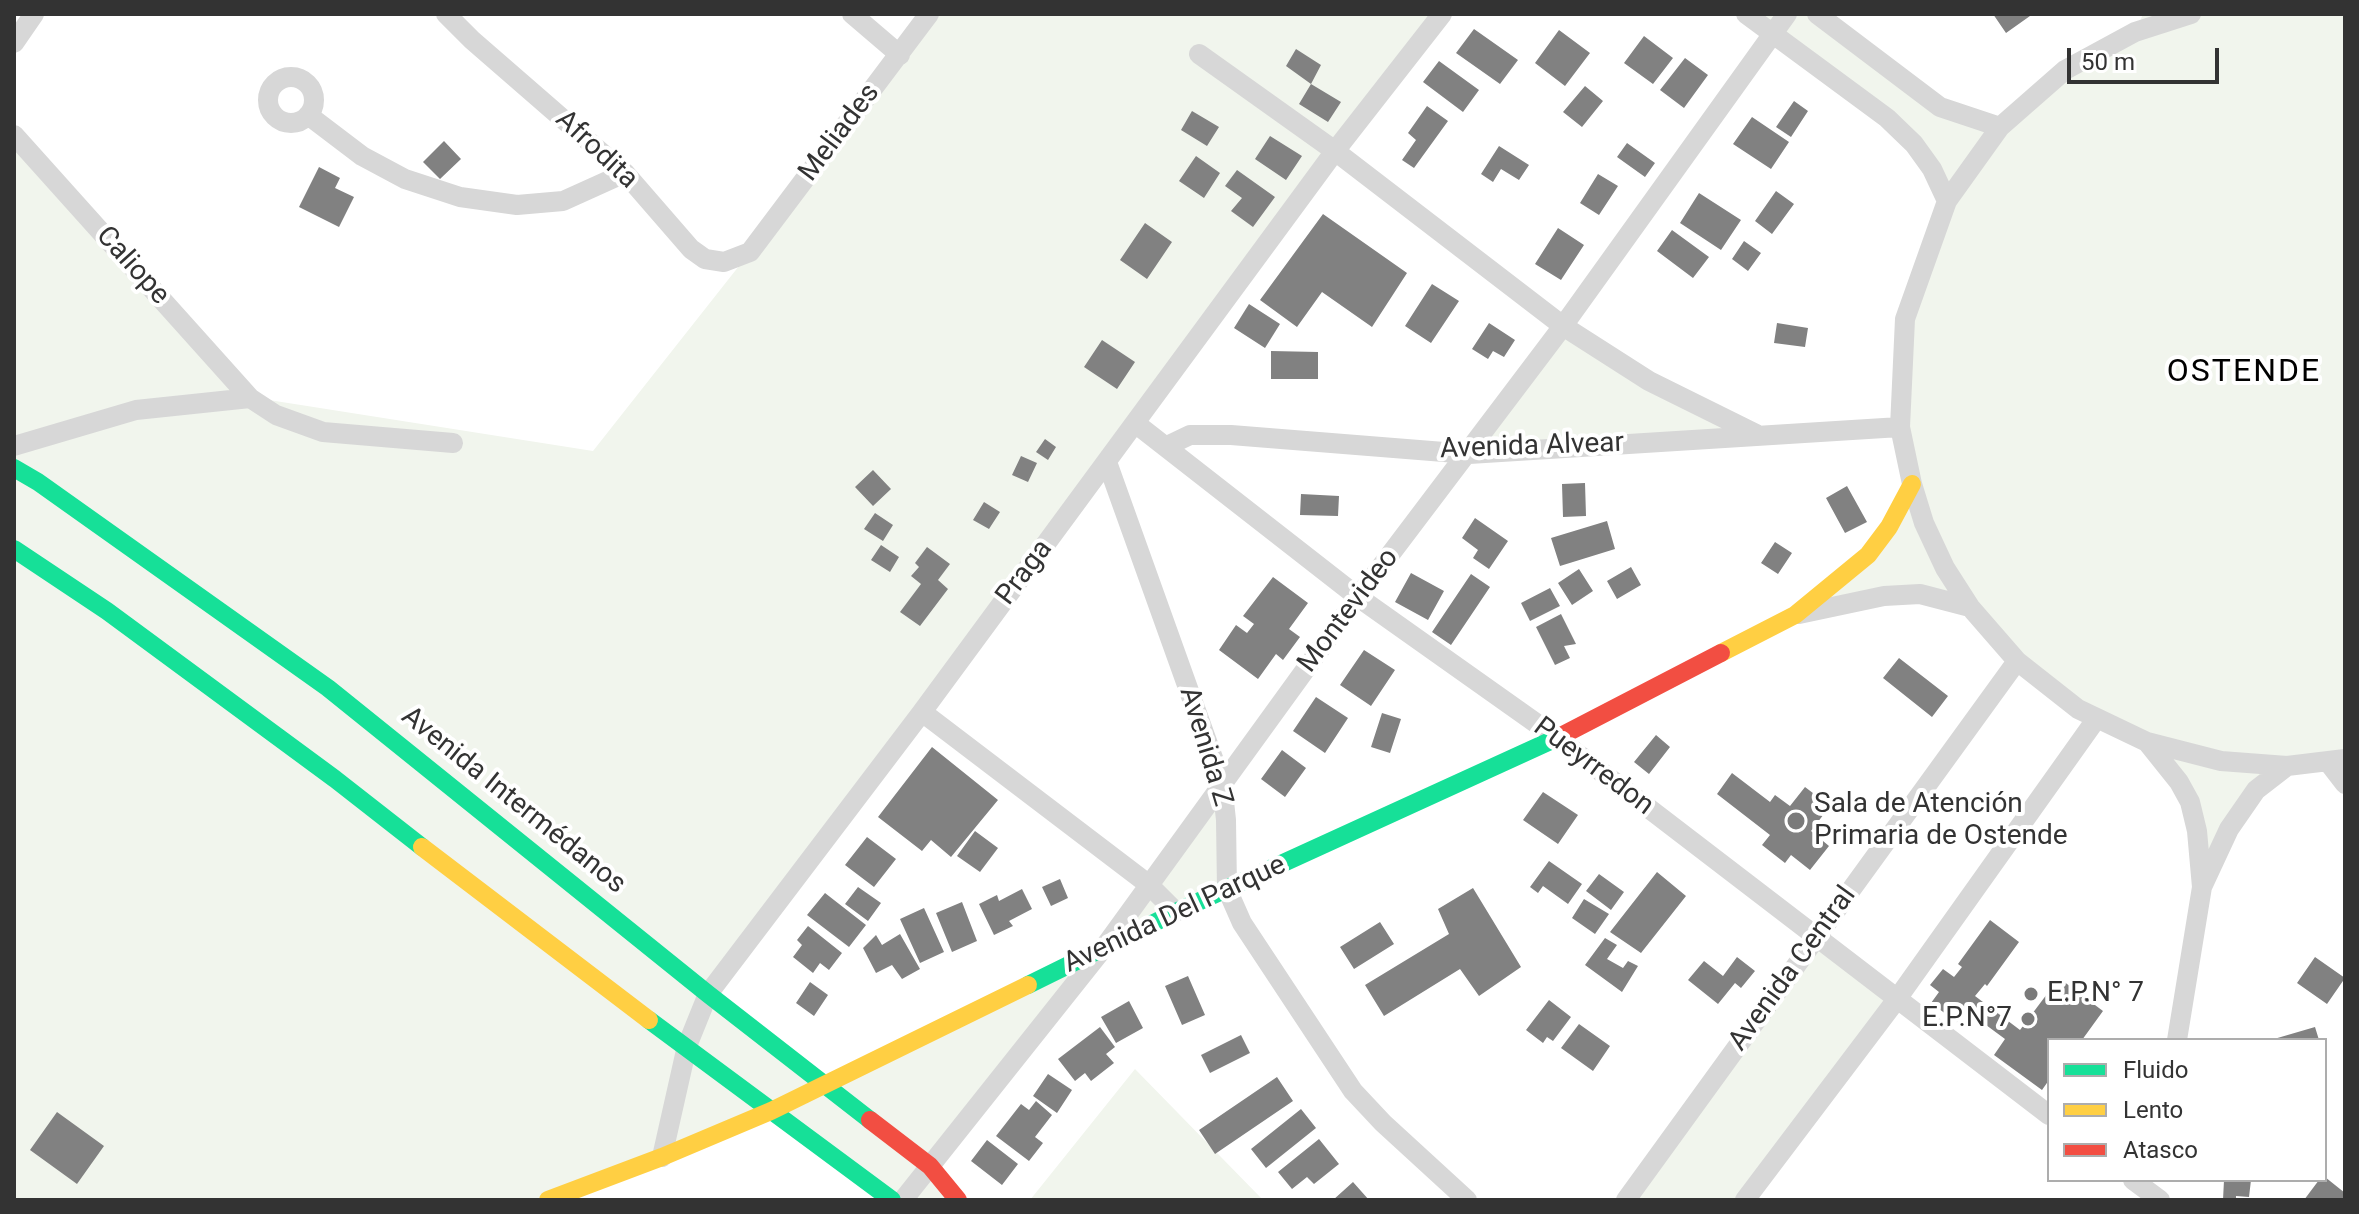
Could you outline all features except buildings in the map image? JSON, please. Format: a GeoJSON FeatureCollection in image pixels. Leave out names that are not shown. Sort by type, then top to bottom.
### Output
{"type":"FeatureCollection","features":[{"type":"Feature","properties":{"kind":"main road","name":"Avenida Intermédanos"},"geometry":{"type":"LineString","coordinates":[[14,468],[328,688],[708,994],[930,1166],[958,1200]]}},
{"type":"Feature","properties":{"kind":"main road","name":"Avenida Del Parque"},"geometry":{"type":"LineString","coordinates":[[548,1200],[771,1111],[1176,912],[1557,738],[1795,615],[1868,555],[1889,527],[1912,484]]}},
{"type":"Feature","properties":{"kind":"main road"},"geometry":{"type":"LineString","coordinates":[[14,549],[107,611],[335,779],[542,941],[892,1200]]}},
{"type":"Feature","properties":{"kind":"street"},"geometry":{"type":"LineString","coordinates":[[14,43],[34,14]]}},
{"type":"Feature","properties":{"kind":"street","name":"Afrodita"},"geometry":{"type":"LineString","coordinates":[[446,14],[625,173],[691,249],[705,259],[724,262],[750,252]]}},
{"type":"Feature","properties":{"kind":"street"},"geometry":{"type":"LineString","coordinates":[[852,14],[900,55]]}},
{"type":"Feature","properties":{"kind":"street","name":"Meliades"},"geometry":{"type":"LineString","coordinates":[[750,252],[929,14]]}},
{"type":"Feature","properties":{"kind":"street","name":"Praga"},"geometry":{"type":"LineString","coordinates":[[662,1157],[687,1046],[708,994],[922,712],[1335,151],[1442,14]]}},
{"type":"Feature","properties":{"kind":"street"},"geometry":{"type":"LineString","coordinates":[[1746,14],[1887,118],[1914,144],[1932,169],[1947,201]]}},
{"type":"Feature","properties":{"kind":"street","name":"Montevideo"},"geometry":{"type":"LineString","coordinates":[[903,1200],[1105,946],[1358,597],[1563,326],[1787,14]]}},
{"type":"Feature","properties":{"kind":"street"},"geometry":{"type":"LineString","coordinates":[[1817,14],[1940,107],[2000,127]]}},
{"type":"Feature","properties":{"kind":"street"},"geometry":{"type":"LineString","coordinates":[[2191,14],[2139,23],[2065,70],[2000,127],[1947,201],[1905,319],[1900,427],[1912,484],[1935,545],[1970,607],[2017,661],[2078,709],[2147,742],[2221,761],[2287,766],[2337,761],[2345,784]]}},
{"type":"Feature","properties":{"kind":"street"},"geometry":{"type":"LineString","coordinates":[[1199,54],[1335,151],[1563,326],[1649,381],[1757,435]]}},
{"type":"Feature","properties":{"kind":"street"},"geometry":{"type":"LineString","coordinates":[[308,115],[362,156],[405,179],[460,197],[517,205],[563,201],[625,173]]}},
{"type":"Feature","properties":{"kind":"street","name":"Caliope"},"geometry":{"type":"LineString","coordinates":[[14,135],[250,398]]}},
{"type":"Feature","properties":{"kind":"street"},"geometry":{"type":"LineString","coordinates":[[14,446],[136,410],[250,398],[276,415],[323,432],[453,443]]}},
{"type":"Feature","properties":{"kind":"street","name":"Pueyrredon"},"geometry":{"type":"LineString","coordinates":[[1135,423],[1358,597],[1557,738],[2047,1113]]}},
{"type":"Feature","properties":{"kind":"street","name":"Avenida Alvear"},"geometry":{"type":"LineString","coordinates":[[1167,446],[1190,435],[1231,435],[1469,454],[1900,427]]}},
{"type":"Feature","properties":{"kind":"street","name":"Avenida Z"},"geometry":{"type":"LineString","coordinates":[[1107,462],[1222,783],[1227,889],[1242,923],[1353,1091],[1467,1200]]}},
{"type":"Feature","properties":{"kind":"street","name":"Avenida Del Parque"},"geometry":{"type":"LineString","coordinates":[[1795,615],[1884,596],[1920,594],[1970,607]]}},
{"type":"Feature","properties":{"kind":"street","name":"Avenida Central"},"geometry":{"type":"LineString","coordinates":[[1626,1200],[2017,661]]}},
{"type":"Feature","properties":{"kind":"street"},"geometry":{"type":"LineString","coordinates":[[922,712],[1148,884],[1176,912]]}},
{"type":"Feature","properties":{"kind":"street"},"geometry":{"type":"LineString","coordinates":[[1745,1200],[1897,999],[2097,718]]}},
{"type":"Feature","properties":{"kind":"street"},"geometry":{"type":"LineString","coordinates":[[2147,742],[2179,782],[2190,802],[2197,831],[2202,887],[2177,1038]]}},
{"type":"Feature","properties":{"kind":"street"},"geometry":{"type":"LineString","coordinates":[[2202,887],[2229,829],[2256,790],[2287,766]]}},
{"type":"Feature","properties":{"kind":"street"},"geometry":{"type":"LineString","coordinates":[[2136,1182],[2154,1193]]}},
{"type":"Feature","properties":{"kind":"shaded area"},"geometry":{"type":"Polygon","coordinates":[[[930,14],[1442,14],[708,994],[823,1084],[1105,946],[930,1166],[958,1200],[894,1200],[771,1111],[548,1200],[14,1200],[14,135],[250,397],[593,451],[750,252],[930,14]]]}},
{"type":"Feature","properties":{"kind":"shaded area"},"geometry":{"type":"Polygon","coordinates":[[[1743,14],[1817,14],[1916,90],[2000,127],[2135,33],[2143,14],[2345,14],[2345,784],[2328,762],[2287,766],[2256,790],[2202,887],[2197,831],[2147,742],[2049,687],[1970,607],[1920,594],[1795,615],[1868,555],[1912,484],[1900,427],[1905,319],[1947,201],[1914,144],[1743,14]]]}},
{"type":"Feature","properties":{"kind":"shaded area"},"geometry":{"type":"Polygon","coordinates":[[[1563,326],[1757,435],[1469,454],[1563,326]]]}},
{"type":"Feature","properties":{"kind":"shaded area"},"geometry":{"type":"Polygon","coordinates":[[[1222,783],[1227,889],[1105,946],[1222,783]]]}},
{"type":"Feature","properties":{"kind":"shaded area"},"geometry":{"type":"Polygon","coordinates":[[[1816,937],[1897,999],[1745,1200],[1626,1200],[1816,937]]]}},
{"type":"Feature","properties":{"kind":"shaded area"},"geometry":{"type":"Polygon","coordinates":[[[1135,1069],[1263,1200],[1030,1200],[1135,1069]]]}},
{"type":"Feature","properties":{"kind":"traffic: fast"},"geometry":{"type":"LineString","coordinates":[[14,468],[328,688],[708,994],[870,1120]]}},
{"type":"Feature","properties":{"kind":"traffic: fast"},"geometry":{"type":"LineString","coordinates":[[14,549],[107,611],[422,847]]}},
{"type":"Feature","properties":{"kind":"traffic: fast"},"geometry":{"type":"LineString","coordinates":[[1028,985],[1176,912],[1559,737]]}},
{"type":"Feature","properties":{"kind":"traffic: fast"},"geometry":{"type":"LineString","coordinates":[[649,1020],[892,1200]]}},
{"type":"Feature","properties":{"kind":"traffic: slow"},"geometry":{"type":"LineString","coordinates":[[1721,653],[1795,615],[1868,555],[1889,527],[1912,484]]}},
{"type":"Feature","properties":{"kind":"traffic: slow"},"geometry":{"type":"LineString","coordinates":[[422,847],[649,1020]]}},
{"type":"Feature","properties":{"kind":"traffic: slow"},"geometry":{"type":"LineString","coordinates":[[548,1200],[771,1111],[1028,985]]}},
{"type":"Feature","properties":{"kind":"traffic: jam"},"geometry":{"type":"LineString","coordinates":[[1559,737],[1721,653]]}},
{"type":"Feature","properties":{"kind":"traffic: jam"},"geometry":{"type":"LineString","coordinates":[[870,1120],[930,1166],[958,1200]]}},
{"type":"Feature","properties":{"kind":"place","name":"Sala de Atención Primaria de Ostende"},"geometry":{"type":"Point","coordinates":[1796,821]}},
{"type":"Feature","properties":{"kind":"place","name":"E.P.N° 7"},"geometry":{"type":"Point","coordinates":[2031,994]}},
{"type":"Feature","properties":{"kind":"place","name":"E.P.N°7"},"geometry":{"type":"Point","coordinates":[2028,1019]}},
{"type":"Feature","properties":{"kind":"district","name":"OSTENDE"},"geometry":{"type":"Point","coordinates":[2244,373]}}]}
